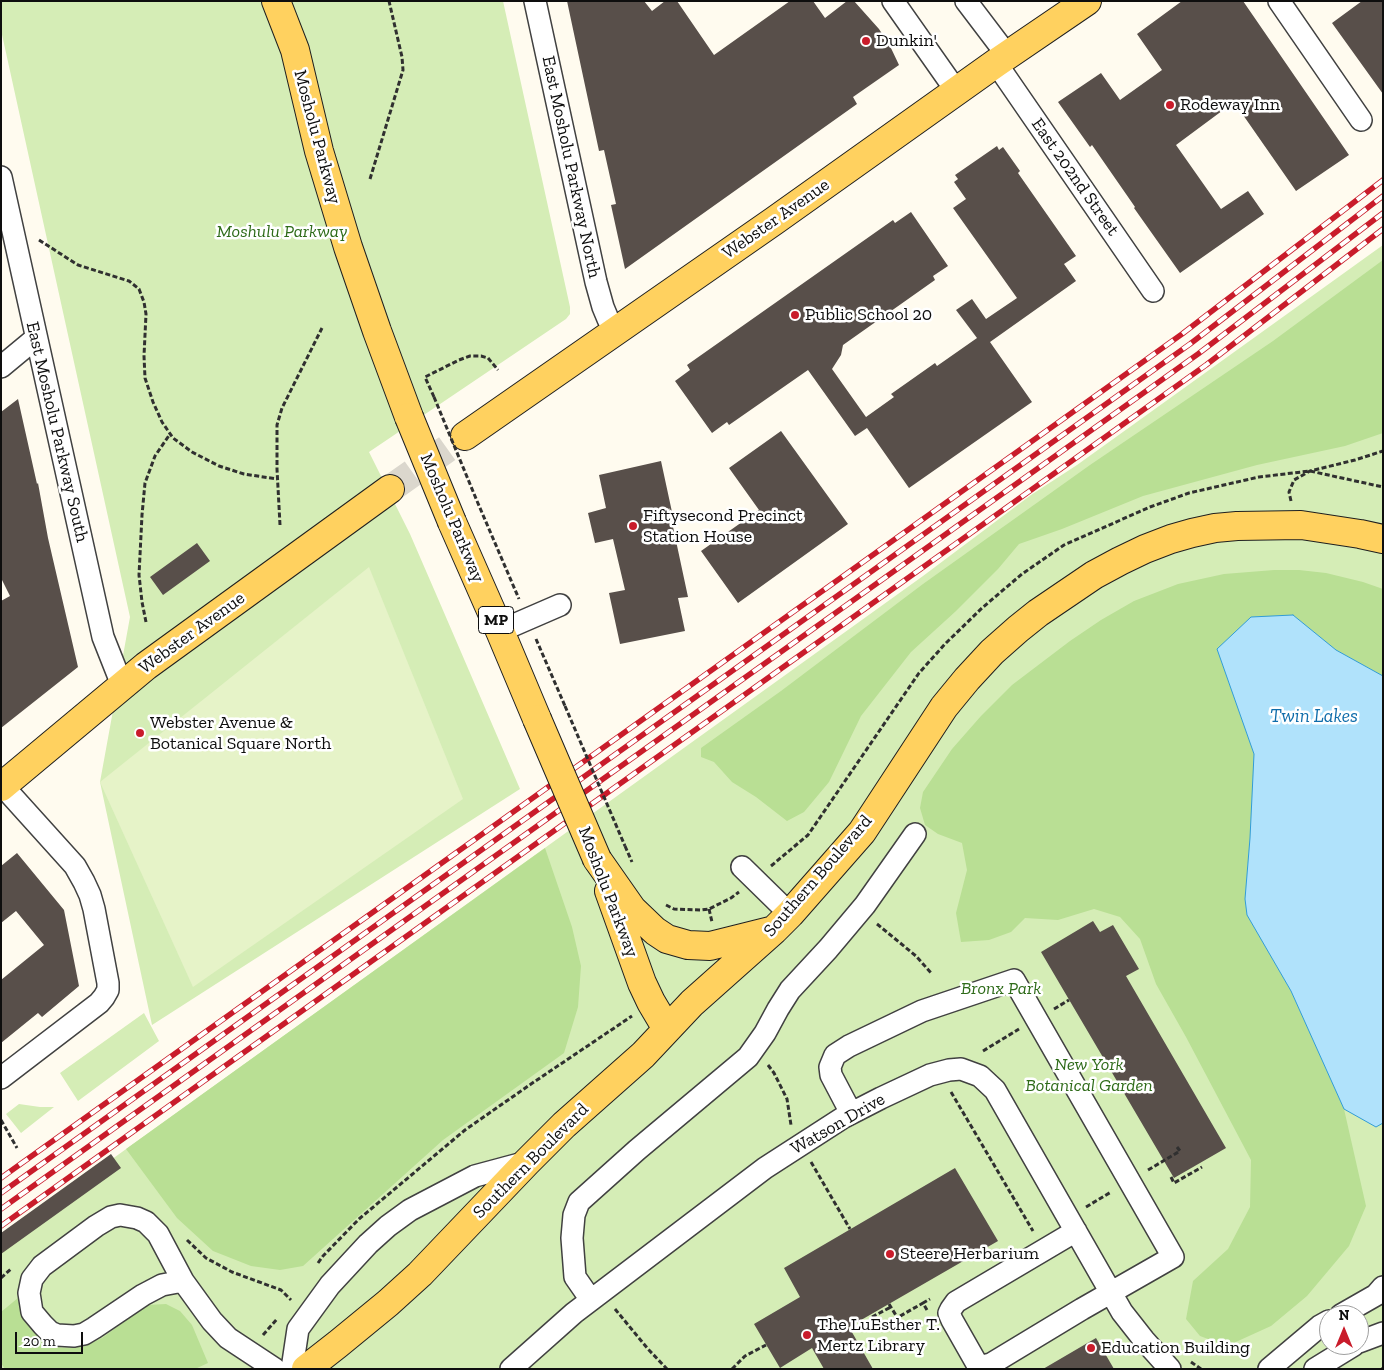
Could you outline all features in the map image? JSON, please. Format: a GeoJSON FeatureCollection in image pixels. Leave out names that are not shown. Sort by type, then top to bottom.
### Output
{"type":"FeatureCollection","features":[{"type":"Feature","properties":{"kind":"main road","name":"Mosholu Parkway"},"geometry":{"type":"LineString","coordinates":[[276,1],[295,50],[319,151],[348,247],[409,417],[452,522],[597,859],[642,984],[667,1029]]}},
{"type":"Feature","properties":{"kind":"main road","name":"Mosholu Parkway"},"geometry":{"type":"LineString","coordinates":[[293,1],[295,50]]}},
{"type":"Feature","properties":{"kind":"main road","name":"Webster Avenue"},"geometry":{"type":"LineString","coordinates":[[465,436],[615,330],[697,275],[1001,59],[1087,1]]}},
{"type":"Feature","properties":{"kind":"main road","name":"Webster Avenue"},"geometry":{"type":"LineString","coordinates":[[2,786],[146,666],[390,489]]}},
{"type":"Feature","properties":{"kind":"main road","name":"Southern Boulevard"},"geometry":{"type":"LineString","coordinates":[[306,1369],[352,1333],[420,1274],[564,1125],[643,1055],[692,1003],[782,922],[862,832],[944,707],[967,679],[999,646],[1038,613],[1094,575],[1145,549],[1192,533],[1230,526],[1301,525],[1383,539]]}},
{"type":"Feature","properties":{"kind":"main road"},"geometry":{"type":"LineString","coordinates":[[597,859],[632,909],[655,931],[667,939],[678,943],[710,946],[782,922]]}},
{"type":"Feature","properties":{"kind":"street","name":"East Mosholu Parkway North"},"geometry":{"type":"LineString","coordinates":[[535,1],[598,288],[603,307],[615,330]]}},
{"type":"Feature","properties":{"kind":"street"},"geometry":{"type":"LineString","coordinates":[[893,1],[957,92]]}},
{"type":"Feature","properties":{"kind":"street","name":"East 202nd Street"},"geometry":{"type":"LineString","coordinates":[[966,1],[1001,59],[1153,291]]}},
{"type":"Feature","properties":{"kind":"street"},"geometry":{"type":"LineString","coordinates":[[1279,1],[1362,120]]}},
{"type":"Feature","properties":{"kind":"street","name":"East Mosholu Parkway South"},"geometry":{"type":"LineString","coordinates":[[1,177],[103,636],[122,685]]}},
{"type":"Feature","properties":{"kind":"street"},"geometry":{"type":"LineString","coordinates":[[1,367],[36,338]]}},
{"type":"Feature","properties":{"kind":"street"},"geometry":{"type":"LineString","coordinates":[[500,630],[560,605]]}},
{"type":"Feature","properties":{"kind":"street"},"geometry":{"type":"LineString","coordinates":[[1,1078],[99,1003],[108,990],[107,972],[94,909],[84,882],[75,866],[2,786]]}},
{"type":"Feature","properties":{"kind":"street"},"geometry":{"type":"LineString","coordinates":[[591,1300],[576,1277],[572,1238],[574,1215],[580,1202],[637,1150],[748,1056],[765,1033],[790,990],[865,905],[915,834]]}},
{"type":"Feature","properties":{"kind":"street"},"geometry":{"type":"LineString","coordinates":[[742,868],[782,922]]}},
{"type":"Feature","properties":{"kind":"street"},"geometry":{"type":"LineString","coordinates":[[851,1113],[831,1075],[830,1067],[834,1055],[922,1011],[1014,980],[1173,1257],[991,1364],[984,1366],[977,1364],[952,1320],[951,1308],[956,1302],[1077,1221]]}},
{"type":"Feature","properties":{"kind":"street","name":"Watson Drive"},"geometry":{"type":"LineString","coordinates":[[511,1369],[574,1313],[765,1168],[851,1113],[917,1081],[949,1070],[961,1069],[980,1076],[995,1090],[1077,1221],[1122,1312],[1170,1369]]}},
{"type":"Feature","properties":{"kind":"street"},"geometry":{"type":"LineString","coordinates":[[292,1369],[298,1329],[335,1280],[368,1244],[388,1226],[410,1210],[475,1176],[527,1162]]}},
{"type":"Feature","properties":{"kind":"street"},"geometry":{"type":"LineString","coordinates":[[183,1281],[162,1285],[143,1295],[84,1334],[74,1336],[57,1335],[43,1326],[32,1312],[29,1294],[32,1279],[47,1261],[103,1221],[120,1216],[137,1218],[152,1226],[158,1234],[183,1281],[212,1321],[228,1338],[275,1369]]}},
{"type":"Feature","properties":{"kind":"street"},"geometry":{"type":"LineString","coordinates":[[1358,1305],[1376,1295],[1383,1287]]}},
{"type":"Feature","properties":{"kind":"street"},"geometry":{"type":"LineString","coordinates":[[1269,1369],[1319,1327]]}},
{"type":"Feature","properties":{"kind":"street"},"geometry":{"type":"LineString","coordinates":[[1369,1338],[1383,1333]]}},
{"type":"Feature","properties":{"kind":"street"},"geometry":{"type":"LineString","coordinates":[[1315,1369],[1338,1355]]}},
{"type":"Feature","properties":{"kind":"path"},"geometry":{"type":"LineString","coordinates":[[370,179],[403,70],[402,57],[389,1]]}},
{"type":"Feature","properties":{"kind":"path"},"geometry":{"type":"LineString","coordinates":[[39,240],[78,265],[129,281],[138,288],[144,302],[146,314],[145,378],[152,402],[172,438],[192,452],[219,466],[244,474],[278,479]]}},
{"type":"Feature","properties":{"kind":"path"},"geometry":{"type":"LineString","coordinates":[[280,525],[277,425],[291,390],[322,328]]}},
{"type":"Feature","properties":{"kind":"path"},"geometry":{"type":"LineString","coordinates":[[477,501],[425,377],[470,356],[488,358],[498,370]]}},
{"type":"Feature","properties":{"kind":"path"},"geometry":{"type":"LineString","coordinates":[[146,622],[139,575],[145,483],[155,456],[170,434]]}},
{"type":"Feature","properties":{"kind":"path"},"geometry":{"type":"LineString","coordinates":[[1301,525],[1292,505],[1289,492],[1294,480],[1310,471],[1383,451]]}},
{"type":"Feature","properties":{"kind":"path"},"geometry":{"type":"LineString","coordinates":[[1310,471],[1383,487]]}},
{"type":"Feature","properties":{"kind":"path"},"geometry":{"type":"LineString","coordinates":[[565,706],[625,846]]}},
{"type":"Feature","properties":{"kind":"path"},"geometry":{"type":"LineString","coordinates":[[888,932],[916,956],[932,974]]}},
{"type":"Feature","properties":{"kind":"path"},"geometry":{"type":"LineString","coordinates":[[1047,1013],[1069,1000]]}},
{"type":"Feature","properties":{"kind":"path"},"geometry":{"type":"LineString","coordinates":[[359,1219],[465,1130],[621,1023]]}},
{"type":"Feature","properties":{"kind":"path"},"geometry":{"type":"LineString","coordinates":[[983,1050],[1025,1026]]}},
{"type":"Feature","properties":{"kind":"path"},"geometry":{"type":"LineString","coordinates":[[765,1061],[774,1073],[787,1099],[792,1133]]}},
{"type":"Feature","properties":{"kind":"path"},"geometry":{"type":"LineString","coordinates":[[950,1091],[1036,1236]]}},
{"type":"Feature","properties":{"kind":"path"},"geometry":{"type":"LineString","coordinates":[[1,1120],[17,1148]]}},
{"type":"Feature","properties":{"kind":"path"},"geometry":{"type":"LineString","coordinates":[[1140,1174],[1162,1164],[1180,1151],[1177,1147]]}},
{"type":"Feature","properties":{"kind":"path"},"geometry":{"type":"LineString","coordinates":[[808,1158],[850,1229]]}},
{"type":"Feature","properties":{"kind":"path"},"geometry":{"type":"LineString","coordinates":[[1171,1177],[1174,1183],[1202,1166]]}},
{"type":"Feature","properties":{"kind":"path"},"geometry":{"type":"LineString","coordinates":[[1077,1221],[1113,1191]]}},
{"type":"Feature","properties":{"kind":"path"},"geometry":{"type":"LineString","coordinates":[[232,1272],[282,1290],[291,1300]]}},
{"type":"Feature","properties":{"kind":"path"},"geometry":{"type":"LineString","coordinates":[[873,1326],[880,1327],[931,1298]]}},
{"type":"Feature","properties":{"kind":"path"},"geometry":{"type":"LineString","coordinates":[[923,1303],[928,1311]]}},
{"type":"Feature","properties":{"kind":"path"},"geometry":{"type":"LineString","coordinates":[[872,1317],[890,1305],[897,1317]]}},
{"type":"Feature","properties":{"kind":"path"},"geometry":{"type":"LineString","coordinates":[[622,1317],[667,1369]]}},
{"type":"Feature","properties":{"kind":"path"},"geometry":{"type":"LineString","coordinates":[[732,1369],[745,1356],[766,1345]]}},
{"type":"Feature","properties":{"kind":"green space","name":"Moshulu Parkway"},"geometry":{"type":"Polygon","coordinates":[[[1,1],[503,1],[570,307],[570,314],[566,319],[369,452],[410,534],[520,789],[152,1025],[100,782],[130,617],[1,30],[1,1]]]}},
{"type":"Feature","properties":{"kind":"green space","name":"Bronx Park"},"geometry":{"type":"Polygon","coordinates":[[[1383,245],[1383,1369],[1,1369],[1,1239],[923,576],[1031,495],[1077,465],[1383,245]]]}},
{"type":"Feature","properties":{"kind":"green space"},"geometry":{"type":"Polygon","coordinates":[[[1383,260],[1383,433],[1345,446],[1257,465],[1143,496],[1062,529],[1019,544],[998,569],[956,611],[911,652],[861,716],[829,782],[804,812],[787,821],[756,797],[732,782],[714,762],[701,757],[701,748],[781,691],[923,584],[1090,465],[1273,341],[1383,260]]]}},
{"type":"Feature","properties":{"kind":"green space"},"geometry":{"type":"Polygon","coordinates":[[[369,567],[463,799],[193,987],[100,782],[369,567]]]}},
{"type":"Feature","properties":{"kind":"green space"},"geometry":{"type":"Polygon","coordinates":[[[1274,570],[1326,573],[1383,589],[1383,676],[1336,650],[1293,615],[1217,649],[1254,754],[1245,899],[1247,915],[1291,991],[1344,1109],[1366,1206],[1349,1246],[1307,1296],[1271,1326],[1227,1346],[1200,1336],[1186,1319],[1193,1281],[1228,1249],[1250,1207],[1251,1160],[1156,984],[1140,939],[1120,917],[1094,909],[1058,920],[1025,918],[1011,932],[989,940],[961,942],[956,913],[967,870],[962,843],[938,834],[925,825],[920,808],[923,792],[952,749],[981,716],[1012,685],[1101,620],[1134,601],[1178,584],[1224,574],[1274,570]]]}},
{"type":"Feature","properties":{"kind":"green space"},"geometry":{"type":"Polygon","coordinates":[[[545,848],[572,927],[581,966],[578,1007],[564,1053],[443,1140],[303,1266],[280,1270],[251,1266],[213,1251],[177,1218],[126,1149],[545,848]]]}},
{"type":"Feature","properties":{"kind":"green space"},"geometry":{"type":"Polygon","coordinates":[[[144,1013],[159,1041],[78,1101],[60,1073],[144,1013]]]}},
{"type":"Feature","properties":{"kind":"green space"},"geometry":{"type":"Polygon","coordinates":[[[19,1104],[54,1107],[21,1133],[6,1114],[19,1104]]]}},
{"type":"Feature","properties":{"kind":"green space"},"geometry":{"type":"Polygon","coordinates":[[[18,1298],[26,1323],[43,1342],[62,1348],[83,1347],[102,1338],[147,1305],[166,1304],[180,1311],[192,1325],[208,1363],[195,1369],[5,1369],[1,1363],[1,1312],[18,1298]]]}},
{"type":"Feature","properties":{"kind":"water","name":"Twin Lakes"},"geometry":{"type":"Polygon","coordinates":[[[1293,615],[1336,650],[1383,676],[1383,1123],[1376,1127],[1344,1109],[1291,991],[1247,915],[1245,899],[1254,754],[1217,649],[1251,617],[1293,615]]]}},
{"type":"Feature","properties":{"kind":"building"},"geometry":{"type":"Polygon","coordinates":[[[567,1],[644,1],[652,11],[665,1],[677,1],[714,55],[790,1],[813,1],[825,18],[847,1],[854,1],[879,29],[899,65],[853,97],[857,104],[625,269],[611,205],[616,204],[604,150],[599,151],[567,1]]]}},
{"type":"Feature","properties":{"kind":"building"},"geometry":{"type":"Polygon","coordinates":[[[1182,1],[1243,1],[1349,155],[1296,191],[1234,102],[1176,145],[1221,209],[1248,191],[1264,214],[1180,273],[1092,145],[1090,147],[1058,102],[1101,73],[1120,100],[1162,70],[1137,34],[1182,1]]]}},
{"type":"Feature","properties":{"kind":"building"},"geometry":{"type":"Polygon","coordinates":[[[1362,1],[1383,1],[1383,94],[1332,23],[1362,1]]]}},
{"type":"Feature","properties":{"kind":"building","name":"Public School 20"},"geometry":{"type":"Polygon","coordinates":[[[997,146],[999,150],[1003,147],[1020,171],[1018,173],[1076,256],[1064,264],[1076,281],[990,342],[1032,402],[909,488],[867,428],[855,436],[808,370],[729,425],[727,422],[712,433],[675,381],[690,370],[687,365],[893,220],[895,223],[911,212],[948,266],[933,276],[935,280],[843,345],[841,355],[832,369],[866,417],[894,397],[891,394],[935,363],[937,366],[977,338],[956,310],[972,299],[986,319],[1017,298],[953,208],[966,199],[954,182],[958,179],[955,175],[997,146]]]}},
{"type":"Feature","properties":{"kind":"building"},"geometry":{"type":"Polygon","coordinates":[[[18,399],[78,667],[1,728],[1,601],[10,596],[1,578],[1,412],[18,399]]]}},
{"type":"Feature","properties":{"kind":"building"},"geometry":{"type":"Polygon","coordinates":[[[781,431],[848,524],[738,603],[701,551],[759,510],[729,468],[781,431]]]}},
{"type":"Feature","properties":{"kind":"building"},"geometry":{"type":"Polygon","coordinates":[[[661,461],[688,597],[678,598],[685,631],[620,644],[609,593],[625,590],[613,539],[595,543],[588,513],[606,508],[599,475],[661,461]]]}},
{"type":"Feature","properties":{"kind":"building"},"geometry":{"type":"Polygon","coordinates":[[[197,543],[210,561],[163,595],[150,577],[197,543]]]}},
{"type":"Feature","properties":{"kind":"building"},"geometry":{"type":"Polygon","coordinates":[[[17,853],[64,910],[79,986],[42,1017],[38,1013],[1,1043],[1,980],[44,945],[16,911],[1,923],[1,866],[17,853]]]}},
{"type":"Feature","properties":{"kind":"building"},"geometry":{"type":"Polygon","coordinates":[[[1093,921],[1100,932],[1113,925],[1139,969],[1126,976],[1226,1148],[1174,1178],[1041,952],[1093,921]]]}},
{"type":"Feature","properties":{"kind":"building"},"geometry":{"type":"Polygon","coordinates":[[[111,1154],[121,1168],[1,1254],[1,1233],[111,1154]]]}},
{"type":"Feature","properties":{"kind":"building","name":"Steere Herbarium"},"geometry":{"type":"Polygon","coordinates":[[[955,1168],[998,1241],[849,1327],[873,1369],[824,1369],[812,1348],[780,1368],[754,1324],[800,1297],[784,1268],[955,1168]]]}},
{"type":"Feature","properties":{"kind":"building","name":"Education Building"},"geometry":{"type":"Polygon","coordinates":[[[1096,1338],[1114,1369],[1043,1369],[1096,1338]]]}},
{"type":"Feature","properties":{"kind":"tunnel"},"geometry":{"type":"LineString","coordinates":[[390,489],[465,436]]}},
{"type":"Feature","properties":{"kind":"railway"},"geometry":{"type":"LineString","coordinates":[[1,1178],[1182,334],[1383,180]]}},
{"type":"Feature","properties":{"kind":"railway"},"geometry":{"type":"LineString","coordinates":[[1,1193],[1190,344],[1383,196]]}},
{"type":"Feature","properties":{"kind":"railway"},"geometry":{"type":"LineString","coordinates":[[1,1209],[1198,354],[1383,213]]}},
{"type":"Feature","properties":{"kind":"railway"},"geometry":{"type":"LineString","coordinates":[[1,1226],[1206,365],[1383,229]]}},
{"type":"Feature","properties":{"kind":"place","name":"Dunkin'"},"geometry":{"type":"Point","coordinates":[866,41]}},
{"type":"Feature","properties":{"kind":"place","name":"Rodeway Inn"},"geometry":{"type":"Point","coordinates":[1170,105]}},
{"type":"Feature","properties":{"kind":"place","name":"Public School 20"},"geometry":{"type":"Point","coordinates":[795,315]}},
{"type":"Feature","properties":{"kind":"place","name":"Fiftysecond Precinct Station House"},"geometry":{"type":"Point","coordinates":[633,526]}},
{"type":"Feature","properties":{"kind":"place","name":"Webster Avenue & Botanical Square North"},"geometry":{"type":"Point","coordinates":[140,733]}},
{"type":"Feature","properties":{"kind":"place","name":"Steere Herbarium"},"geometry":{"type":"Point","coordinates":[890,1254]}},
{"type":"Feature","properties":{"kind":"place","name":"The LuEsther T. Mertz Library"},"geometry":{"type":"Point","coordinates":[807,1335]}},
{"type":"Feature","properties":{"kind":"place","name":"Education Building"},"geometry":{"type":"Point","coordinates":[1091,1348]}},
{"type":"Feature","properties":{"kind":"park label","name":"New York Botanical Garden"},"geometry":{"type":"Point","coordinates":[1089,1075]}}]}
